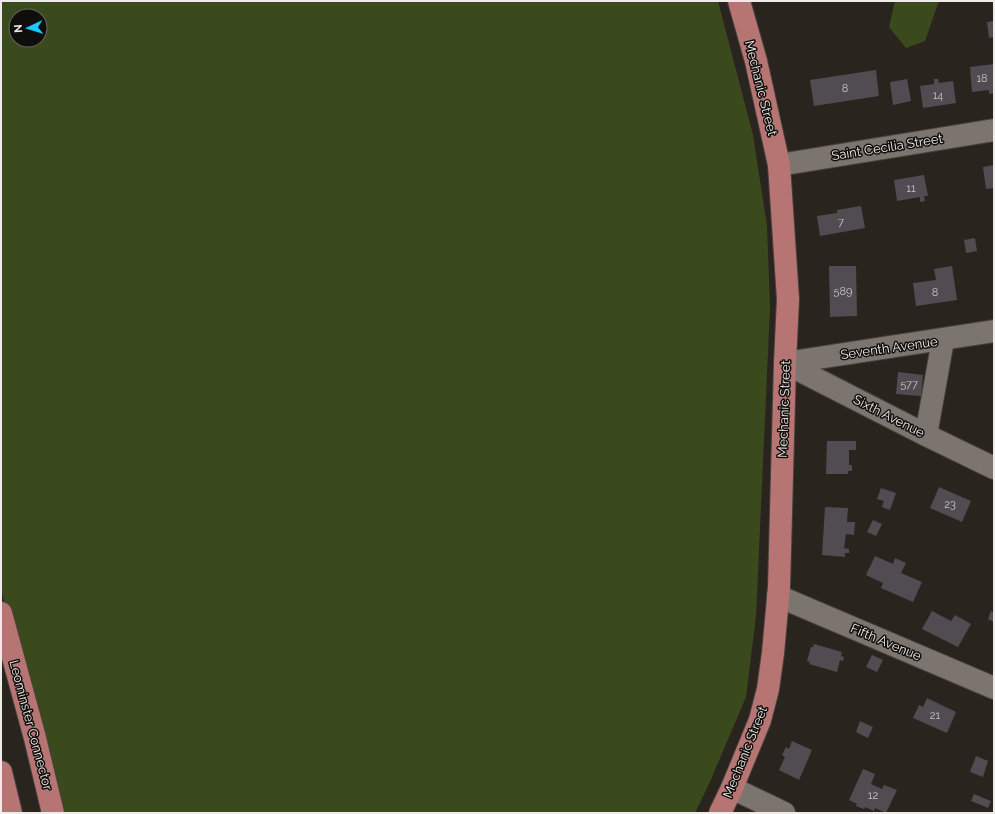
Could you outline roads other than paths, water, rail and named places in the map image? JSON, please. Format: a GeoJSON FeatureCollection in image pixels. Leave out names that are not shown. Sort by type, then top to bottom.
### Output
{"type":"FeatureCollection","features":[{"type":"Feature","properties":{"kind":"main road","name":"Mechanic Street"},"geometry":{"type":"LineString","coordinates":[[720,813],[760,720],[768,689],[778,596],[788,299],[779,165],[756,61],[739,1]]}},
{"type":"Feature","properties":{"kind":"main road","name":"Leominster Connector"},"geometry":{"type":"LineString","coordinates":[[1,613],[35,738],[53,813]]}},
{"type":"Feature","properties":{"kind":"main road"},"geometry":{"type":"LineString","coordinates":[[1,772],[12,813]]}},
{"type":"Feature","properties":{"kind":"street","name":"Saint Cecilia Street"},"geometry":{"type":"LineString","coordinates":[[779,165],[994,130]]}},
{"type":"Feature","properties":{"kind":"street","name":"Seventh Avenue"},"geometry":{"type":"LineString","coordinates":[[785,363],[994,332]]}},
{"type":"Feature","properties":{"kind":"street"},"geometry":{"type":"LineString","coordinates":[[926,435],[943,340]]}},
{"type":"Feature","properties":{"kind":"street","name":"Sixth Avenue"},"geometry":{"type":"LineString","coordinates":[[785,363],[994,468]]}},
{"type":"Feature","properties":{"kind":"street","name":"Fifth Avenue"},"geometry":{"type":"LineString","coordinates":[[778,596],[994,688]]}},
{"type":"Feature","properties":{"kind":"street"},"geometry":{"type":"LineString","coordinates":[[732,788],[784,813]]}}]}
